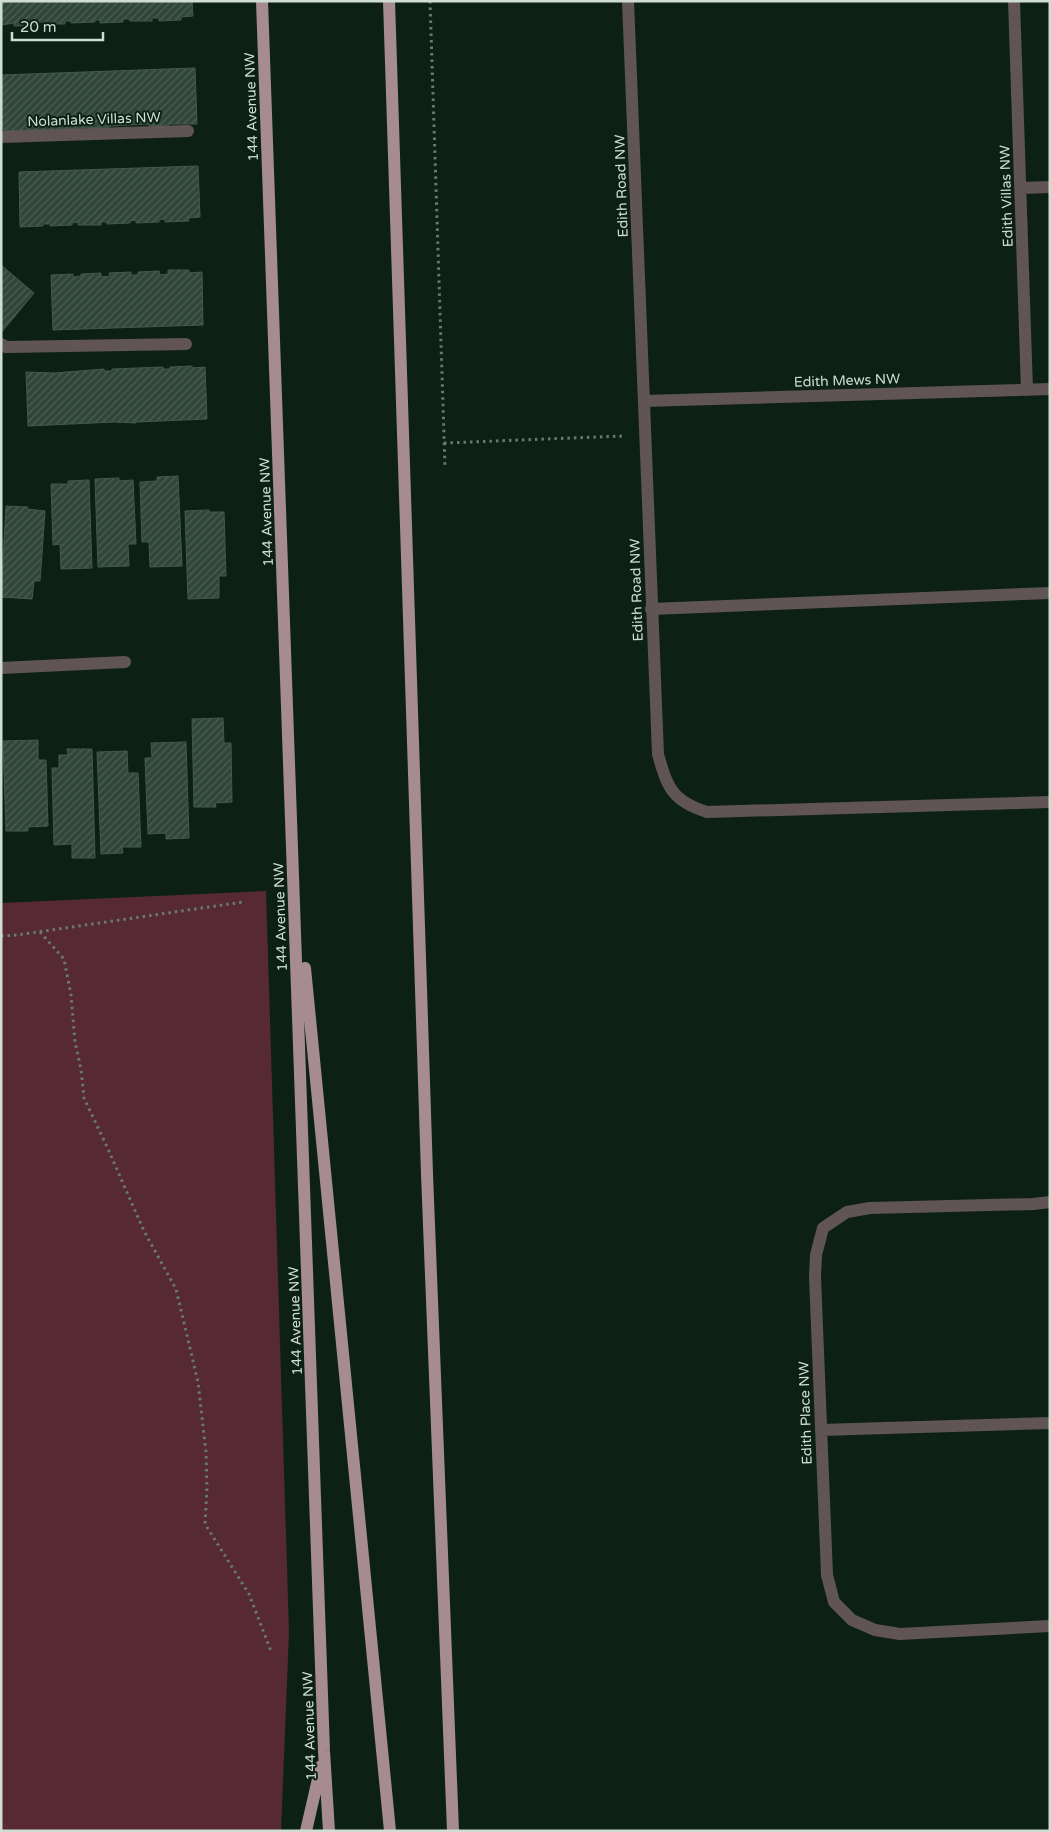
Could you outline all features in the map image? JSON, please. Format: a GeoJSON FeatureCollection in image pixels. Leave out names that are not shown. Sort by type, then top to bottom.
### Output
{"type":"FeatureCollection","features":[{"type":"Feature","properties":{"kind":"main road","name":"144 Avenue NW"},"geometry":{"type":"LineString","coordinates":[[262,1],[324,1751],[329,1831]]}},
{"type":"Feature","properties":{"kind":"main road"},"geometry":{"type":"LineString","coordinates":[[389,1],[427,1164],[452,1831]]}},
{"type":"Feature","properties":{"kind":"main road"},"geometry":{"type":"LineString","coordinates":[[293,846],[390,1831]]}},
{"type":"Feature","properties":{"kind":"main road"},"geometry":{"type":"LineString","coordinates":[[306,1831],[324,1751]]}},
{"type":"Feature","properties":{"kind":"street","name":"Edith Road NW"},"geometry":{"type":"LineString","coordinates":[[628,1],[645,401],[651,609],[658,754],[664,776],[670,787],[683,802],[693,808],[707,812],[1050,802]]}},
{"type":"Feature","properties":{"kind":"street","name":"Edith Villas NW"},"geometry":{"type":"LineString","coordinates":[[1014,1],[1027,390]]}},
{"type":"Feature","properties":{"kind":"street","name":"Nolanlake Villas NW"},"geometry":{"type":"LineString","coordinates":[[1,137],[188,131]]}},
{"type":"Feature","properties":{"kind":"street"},"geometry":{"type":"LineString","coordinates":[[1021,188],[1050,186]]}},
{"type":"Feature","properties":{"kind":"street"},"geometry":{"type":"LineString","coordinates":[[1,344],[6,347],[186,344]]}},
{"type":"Feature","properties":{"kind":"street","name":"Edith Mews NW"},"geometry":{"type":"LineString","coordinates":[[645,401],[1050,389]]}},
{"type":"Feature","properties":{"kind":"street"},"geometry":{"type":"LineString","coordinates":[[651,609],[1050,593]]}},
{"type":"Feature","properties":{"kind":"street"},"geometry":{"type":"LineString","coordinates":[[1,668],[125,662]]}},
{"type":"Feature","properties":{"kind":"street","name":"Edith Place NW"},"geometry":{"type":"LineString","coordinates":[[1050,1202],[870,1208],[847,1212],[823,1228],[816,1255],[815,1277],[827,1575],[834,1602],[852,1620],[875,1630],[900,1634],[1050,1626]]}},
{"type":"Feature","properties":{"kind":"street"},"geometry":{"type":"LineString","coordinates":[[821,1430],[1050,1423]]}},
{"type":"Feature","properties":{"kind":"path"},"geometry":{"type":"LineString","coordinates":[[430,1],[444,467]]}},
{"type":"Feature","properties":{"kind":"path"},"geometry":{"type":"LineString","coordinates":[[444,443],[623,436]]}},
{"type":"Feature","properties":{"kind":"path"},"geometry":{"type":"LineString","coordinates":[[1,936],[243,902]]}},
{"type":"Feature","properties":{"kind":"path"},"geometry":{"type":"LineString","coordinates":[[40,932],[64,959],[72,995],[75,1042],[81,1069],[84,1098],[144,1231],[176,1289],[198,1382],[206,1452],[205,1524],[249,1594],[271,1651]]}},
{"type":"Feature","properties":{"kind":"shaded area"},"geometry":{"type":"Polygon","coordinates":[[[266,891],[289,1632],[281,1831],[1,1831],[1,903],[266,891]]]}},
{"type":"Feature","properties":{"kind":"building"},"geometry":{"type":"Polygon","coordinates":[[[1,1],[192,1],[193,16],[181,17],[181,20],[159,21],[159,18],[152,18],[152,21],[130,21],[129,19],[123,19],[123,22],[100,23],[100,20],[95,20],[95,22],[71,23],[71,21],[65,21],[65,24],[43,24],[43,22],[36,22],[36,25],[14,26],[14,23],[1,25],[1,1]]]}},
{"type":"Feature","properties":{"kind":"building"},"geometry":{"type":"Polygon","coordinates":[[[195,68],[197,124],[149,126],[149,124],[4,131],[4,129],[1,129],[1,75],[195,68]]]}},
{"type":"Feature","properties":{"kind":"building"},"geometry":{"type":"Polygon","coordinates":[[[198,166],[200,217],[188,218],[189,221],[165,222],[165,219],[159,220],[159,222],[136,223],[136,220],[130,221],[130,223],[107,224],[107,222],[101,222],[101,225],[78,225],[78,222],[72,223],[72,225],[50,226],[50,224],[43,224],[43,226],[20,227],[19,172],[198,166]]]}},
{"type":"Feature","properties":{"kind":"building"},"geometry":{"type":"Polygon","coordinates":[[[1,265],[34,293],[1,333],[1,265]]]}},
{"type":"Feature","properties":{"kind":"building"},"geometry":{"type":"Polygon","coordinates":[[[168,270],[189,270],[189,273],[202,272],[203,325],[53,330],[51,275],[73,274],[73,277],[81,276],[81,274],[101,273],[101,277],[110,276],[109,273],[131,272],[131,275],[138,275],[138,272],[159,271],[160,275],[168,274],[168,270]]]}},
{"type":"Feature","properties":{"kind":"building"},"geometry":{"type":"Polygon","coordinates":[[[192,366],[192,368],[205,367],[207,419],[28,426],[26,372],[55,373],[104,369],[104,371],[112,371],[112,369],[163,367],[163,369],[170,369],[170,367],[192,366]]]}},
{"type":"Feature","properties":{"kind":"building"},"geometry":{"type":"Polygon","coordinates":[[[178,476],[182,566],[150,567],[149,542],[142,542],[140,482],[157,481],[157,477],[178,476]]]}},
{"type":"Feature","properties":{"kind":"building"},"geometry":{"type":"Polygon","coordinates":[[[119,478],[119,481],[133,480],[136,544],[128,544],[129,566],[98,567],[95,479],[119,478]]]}},
{"type":"Feature","properties":{"kind":"building"},"geometry":{"type":"Polygon","coordinates":[[[89,480],[92,568],[61,569],[60,544],[53,545],[51,484],[68,484],[68,481],[89,480]]]}},
{"type":"Feature","properties":{"kind":"building"},"geometry":{"type":"Polygon","coordinates":[[[6,506],[28,507],[27,509],[45,511],[40,581],[34,581],[32,599],[1,597],[6,506]]]}},
{"type":"Feature","properties":{"kind":"building"},"geometry":{"type":"Polygon","coordinates":[[[209,510],[209,512],[224,512],[226,576],[219,576],[219,598],[188,599],[185,511],[209,510]]]}},
{"type":"Feature","properties":{"kind":"building"},"geometry":{"type":"Polygon","coordinates":[[[223,718],[224,743],[231,743],[232,802],[215,803],[216,807],[194,807],[192,719],[223,718]]]}},
{"type":"Feature","properties":{"kind":"building"},"geometry":{"type":"Polygon","coordinates":[[[38,740],[38,760],[46,760],[48,826],[28,827],[28,831],[6,831],[3,741],[38,740]]]}},
{"type":"Feature","properties":{"kind":"building"},"geometry":{"type":"Polygon","coordinates":[[[186,742],[189,838],[166,839],[166,833],[148,834],[145,758],[152,758],[151,743],[186,742]]]}},
{"type":"Feature","properties":{"kind":"building"},"geometry":{"type":"Polygon","coordinates":[[[67,749],[92,749],[95,858],[72,858],[72,844],[54,845],[52,768],[59,768],[59,755],[68,755],[67,749]]]}},
{"type":"Feature","properties":{"kind":"building"},"geometry":{"type":"Polygon","coordinates":[[[127,751],[128,773],[138,773],[141,847],[122,847],[123,853],[101,854],[97,752],[127,751]]]}}]}
